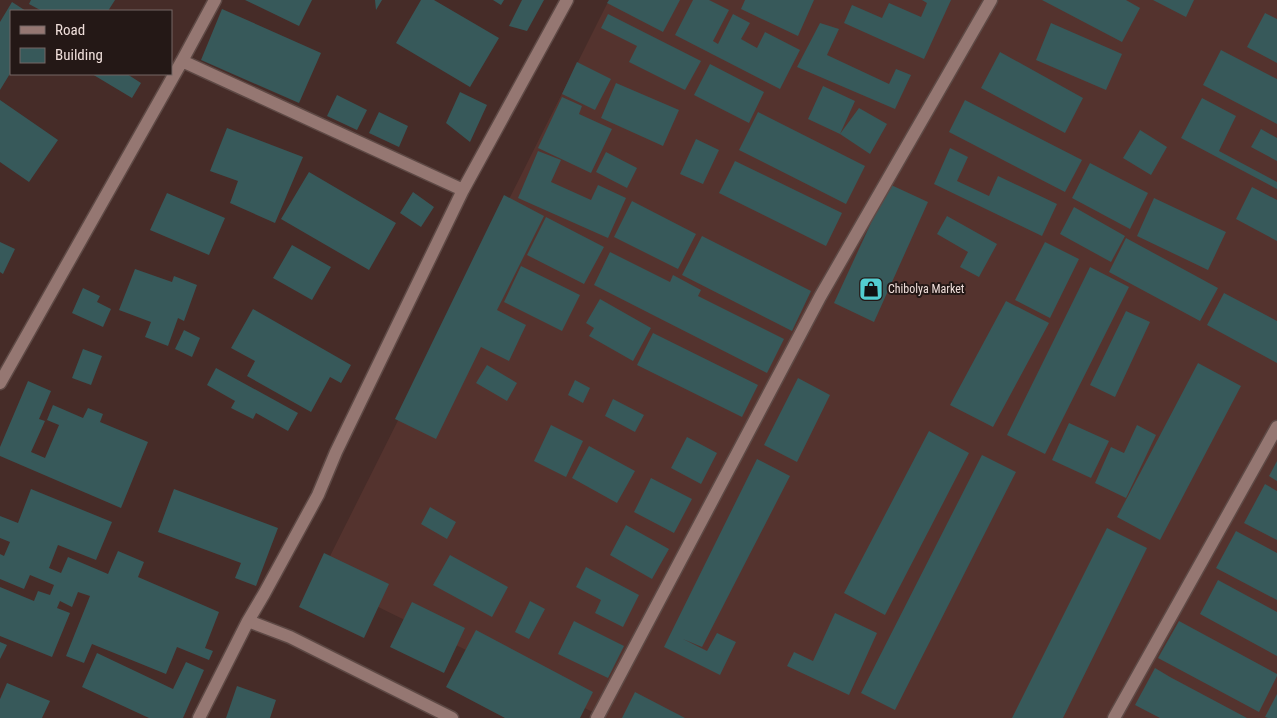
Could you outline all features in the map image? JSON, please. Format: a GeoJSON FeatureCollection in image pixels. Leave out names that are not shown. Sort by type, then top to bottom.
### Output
{"type":"FeatureCollection","features":[{"type":"Feature","properties":{"kind":"street"},"geometry":{"type":"LineString","coordinates":[[0,383],[182,61],[214,0]]}},
{"type":"Feature","properties":{"kind":"street"},"geometry":{"type":"LineString","coordinates":[[199,718],[248,621],[318,495],[336,452],[463,190],[567,0]]}},
{"type":"Feature","properties":{"kind":"street"},"geometry":{"type":"LineString","coordinates":[[597,718],[820,297],[991,0]]}},
{"type":"Feature","properties":{"kind":"street"},"geometry":{"type":"LineString","coordinates":[[182,61],[463,190]]}},
{"type":"Feature","properties":{"kind":"street"},"geometry":{"type":"LineString","coordinates":[[1114,718],[1277,427]]}},
{"type":"Feature","properties":{"kind":"street"},"geometry":{"type":"LineString","coordinates":[[248,621],[290,637],[452,718]]}},
{"type":"Feature","properties":{"kind":"shaded area","name":"Chibolya Market"},"geometry":{"type":"Polygon","coordinates":[[[609,0],[1277,0],[1277,718],[605,718],[319,578],[609,0]]]}},
{"type":"Feature","properties":{"kind":"building"},"geometry":{"type":"Polygon","coordinates":[[[31,0],[115,0],[109,10],[40,10],[29,4],[31,0]]]}},
{"type":"Feature","properties":{"kind":"building"},"geometry":{"type":"Polygon","coordinates":[[[245,0],[312,0],[299,26],[245,0]]]}},
{"type":"Feature","properties":{"kind":"building"},"geometry":{"type":"Polygon","coordinates":[[[375,0],[382,0],[376,10],[375,0]]]}},
{"type":"Feature","properties":{"kind":"building"},"geometry":{"type":"Polygon","coordinates":[[[421,0],[434,0],[499,38],[470,87],[396,43],[421,0]]]}},
{"type":"Feature","properties":{"kind":"building"},"geometry":{"type":"Polygon","coordinates":[[[493,0],[504,0],[501,5],[493,0]]]}},
{"type":"Feature","properties":{"kind":"building"},"geometry":{"type":"Polygon","coordinates":[[[522,0],[544,0],[527,31],[509,26],[522,0]]]}},
{"type":"Feature","properties":{"kind":"building"},"geometry":{"type":"Polygon","coordinates":[[[609,0],[680,0],[663,32],[607,3],[609,0]]]}},
{"type":"Feature","properties":{"kind":"building"},"geometry":{"type":"Polygon","coordinates":[[[693,0],[709,0],[729,10],[713,41],[718,44],[733,14],[750,23],[741,39],[757,48],[765,32],[800,50],[780,89],[675,35],[693,0]]]}},
{"type":"Feature","properties":{"kind":"building"},"geometry":{"type":"Polygon","coordinates":[[[745,0],[814,0],[798,36],[741,9],[745,0]]]}},
{"type":"Feature","properties":{"kind":"building"},"geometry":{"type":"Polygon","coordinates":[[[922,0],[951,0],[924,59],[844,23],[852,5],[882,18],[889,3],[921,17],[927,3],[922,0]]]}},
{"type":"Feature","properties":{"kind":"building"},"geometry":{"type":"Polygon","coordinates":[[[1042,0],[1126,0],[1140,8],[1122,42],[1042,0]]]}},
{"type":"Feature","properties":{"kind":"building"},"geometry":{"type":"Polygon","coordinates":[[[1153,0],[1194,0],[1186,17],[1153,0]]]}},
{"type":"Feature","properties":{"kind":"building"},"geometry":{"type":"Polygon","coordinates":[[[12,2],[24,10],[10,10],[10,74],[0,90],[0,22],[12,2]]]}},
{"type":"Feature","properties":{"kind":"building"},"geometry":{"type":"Polygon","coordinates":[[[222,9],[321,53],[299,103],[201,60],[222,9]]]}},
{"type":"Feature","properties":{"kind":"building"},"geometry":{"type":"Polygon","coordinates":[[[1265,13],[1277,19],[1277,63],[1247,47],[1265,13]]]}},
{"type":"Feature","properties":{"kind":"building"},"geometry":{"type":"Polygon","coordinates":[[[608,14],[701,61],[685,90],[629,62],[637,46],[601,28],[608,14]]]}},
{"type":"Feature","properties":{"kind":"building"},"geometry":{"type":"Polygon","coordinates":[[[820,23],[839,29],[827,55],[889,84],[896,69],[911,75],[895,109],[797,67],[820,23]]]}},
{"type":"Feature","properties":{"kind":"building"},"geometry":{"type":"Polygon","coordinates":[[[1051,23],[1122,54],[1106,90],[1036,60],[1051,23]]]}},
{"type":"Feature","properties":{"kind":"building"},"geometry":{"type":"Polygon","coordinates":[[[1221,50],[1277,79],[1277,124],[1203,85],[1221,50]]]}},
{"type":"Feature","properties":{"kind":"building"},"geometry":{"type":"Polygon","coordinates":[[[1000,52],[1083,98],[1065,133],[981,88],[1000,52]]]}},
{"type":"Feature","properties":{"kind":"building"},"geometry":{"type":"Polygon","coordinates":[[[577,62],[611,79],[595,110],[562,94],[577,62]]]}},
{"type":"Feature","properties":{"kind":"building"},"geometry":{"type":"Polygon","coordinates":[[[710,64],[764,92],[749,123],[694,95],[710,64]]]}},
{"type":"Feature","properties":{"kind":"building"},"geometry":{"type":"Polygon","coordinates":[[[94,75],[129,75],[141,83],[132,98],[94,75]]]}},
{"type":"Feature","properties":{"kind":"building"},"geometry":{"type":"Polygon","coordinates":[[[616,83],[679,110],[663,146],[601,118],[616,83]]]}},
{"type":"Feature","properties":{"kind":"building"},"geometry":{"type":"Polygon","coordinates":[[[823,86],[855,101],[840,134],[808,119],[823,86]]]}},
{"type":"Feature","properties":{"kind":"building"},"geometry":{"type":"Polygon","coordinates":[[[460,92],[487,105],[470,142],[446,123],[460,92]]]}},
{"type":"Feature","properties":{"kind":"building"},"geometry":{"type":"Polygon","coordinates":[[[337,95],[367,110],[357,130],[327,116],[337,95]]]}},
{"type":"Feature","properties":{"kind":"building"},"geometry":{"type":"Polygon","coordinates":[[[562,97],[582,106],[579,114],[612,129],[591,173],[538,148],[562,97]]]}},
{"type":"Feature","properties":{"kind":"building"},"geometry":{"type":"Polygon","coordinates":[[[1202,98],[1236,116],[1219,151],[1277,182],[1277,189],[1181,138],[1202,98]]]}},
{"type":"Feature","properties":{"kind":"building"},"geometry":{"type":"Polygon","coordinates":[[[0,100],[58,140],[29,182],[0,162],[0,100]]]}},
{"type":"Feature","properties":{"kind":"building"},"geometry":{"type":"Polygon","coordinates":[[[965,100],[1082,160],[1065,192],[949,132],[965,100]]]}},
{"type":"Feature","properties":{"kind":"building"},"geometry":{"type":"Polygon","coordinates":[[[859,108],[887,124],[870,154],[840,134],[859,108]]]}},
{"type":"Feature","properties":{"kind":"building"},"geometry":{"type":"Polygon","coordinates":[[[379,112],[408,126],[399,147],[369,133],[379,112]]]}},
{"type":"Feature","properties":{"kind":"building"},"geometry":{"type":"Polygon","coordinates":[[[758,112],[865,166],[846,204],[739,150],[758,112]]]}},
{"type":"Feature","properties":{"kind":"building"},"geometry":{"type":"Polygon","coordinates":[[[227,128],[303,157],[275,223],[230,203],[238,181],[210,171],[227,128]]]}},
{"type":"Feature","properties":{"kind":"building"},"geometry":{"type":"Polygon","coordinates":[[[1261,129],[1277,138],[1277,161],[1251,147],[1261,129]]]}},
{"type":"Feature","properties":{"kind":"building"},"geometry":{"type":"Polygon","coordinates":[[[1140,130],[1167,147],[1151,175],[1123,158],[1140,130]]]}},
{"type":"Feature","properties":{"kind":"building"},"geometry":{"type":"Polygon","coordinates":[[[696,139],[719,150],[703,184],[680,174],[696,139]]]}},
{"type":"Feature","properties":{"kind":"building"},"geometry":{"type":"Polygon","coordinates":[[[950,148],[968,157],[957,181],[989,196],[998,176],[1057,204],[1042,236],[934,184],[950,148]]]}},
{"type":"Feature","properties":{"kind":"building"},"geometry":{"type":"Polygon","coordinates":[[[538,151],[561,160],[551,182],[591,200],[598,185],[626,198],[608,238],[518,198],[538,151]]]}},
{"type":"Feature","properties":{"kind":"building"},"geometry":{"type":"Polygon","coordinates":[[[606,152],[637,168],[627,188],[596,172],[606,152]]]}},
{"type":"Feature","properties":{"kind":"building"},"geometry":{"type":"Polygon","coordinates":[[[735,161],[842,213],[826,246],[719,193],[735,161]]]}},
{"type":"Feature","properties":{"kind":"building"},"geometry":{"type":"Polygon","coordinates":[[[1090,163],[1148,193],[1130,229],[1072,198],[1090,163]]]}},
{"type":"Feature","properties":{"kind":"building"},"geometry":{"type":"Polygon","coordinates":[[[309,172],[396,223],[369,270],[281,219],[309,172]]]}},
{"type":"Feature","properties":{"kind":"building"},"geometry":{"type":"Polygon","coordinates":[[[889,184],[928,202],[874,322],[834,303],[889,184]]]}},
{"type":"Feature","properties":{"kind":"building"},"geometry":{"type":"Polygon","coordinates":[[[1252,187],[1277,200],[1277,241],[1236,219],[1252,187]]]}},
{"type":"Feature","properties":{"kind":"building"},"geometry":{"type":"Polygon","coordinates":[[[413,192],[434,207],[421,227],[400,213],[413,192]]]}},
{"type":"Feature","properties":{"kind":"building"},"geometry":{"type":"Polygon","coordinates":[[[167,193],[225,218],[209,255],[150,230],[167,193]]]}},
{"type":"Feature","properties":{"kind":"building"},"geometry":{"type":"Polygon","coordinates":[[[504,195],[544,216],[497,310],[526,325],[509,361],[481,347],[436,439],[395,419],[504,195]]]}},
{"type":"Feature","properties":{"kind":"building"},"geometry":{"type":"Polygon","coordinates":[[[1154,198],[1226,232],[1208,270],[1137,236],[1154,198]]]}},
{"type":"Feature","properties":{"kind":"building"},"geometry":{"type":"Polygon","coordinates":[[[632,201],[696,234],[678,269],[614,237],[632,201]]]}},
{"type":"Feature","properties":{"kind":"building"},"geometry":{"type":"Polygon","coordinates":[[[1074,207],[1125,236],[1111,262],[1060,234],[1074,207]]]}},
{"type":"Feature","properties":{"kind":"building"},"geometry":{"type":"Polygon","coordinates":[[[947,216],[997,244],[979,277],[960,267],[968,252],[937,234],[947,216]]]}},
{"type":"Feature","properties":{"kind":"building"},"geometry":{"type":"Polygon","coordinates":[[[546,217],[604,247],[584,284],[527,255],[546,217]]]}},
{"type":"Feature","properties":{"kind":"building"},"geometry":{"type":"Polygon","coordinates":[[[702,236],[811,291],[792,331],[682,275],[702,236]]]}},
{"type":"Feature","properties":{"kind":"building"},"geometry":{"type":"Polygon","coordinates":[[[1126,238],[1218,288],[1200,321],[1109,272],[1126,238]]]}},
{"type":"Feature","properties":{"kind":"building"},"geometry":{"type":"Polygon","coordinates":[[[0,242],[15,249],[3,274],[0,272],[0,242]]]}},
{"type":"Feature","properties":{"kind":"building"},"geometry":{"type":"Polygon","coordinates":[[[1045,242],[1079,259],[1050,318],[1015,300],[1045,242]]]}},
{"type":"Feature","properties":{"kind":"building"},"geometry":{"type":"Polygon","coordinates":[[[292,245],[331,267],[312,300],[273,278],[292,245]]]}},
{"type":"Feature","properties":{"kind":"building"},"geometry":{"type":"Polygon","coordinates":[[[610,252],[670,282],[673,275],[701,290],[698,296],[784,339],[767,373],[594,285],[610,252]]]}},
{"type":"Feature","properties":{"kind":"building"},"geometry":{"type":"Polygon","coordinates":[[[521,266],[580,295],[562,331],[504,302],[521,266]]]}},
{"type":"Feature","properties":{"kind":"building"},"geometry":{"type":"Polygon","coordinates":[[[1090,267],[1129,287],[1045,454],[1007,435],[1090,267]]]}},
{"type":"Feature","properties":{"kind":"building"},"geometry":{"type":"Polygon","coordinates":[[[135,269],[172,282],[174,276],[197,285],[184,321],[178,318],[168,346],[145,337],[151,322],[119,310],[135,269]]]}},
{"type":"Feature","properties":{"kind":"building"},"geometry":{"type":"Polygon","coordinates":[[[83,288],[100,296],[97,302],[111,309],[103,327],[72,313],[83,288]]]}},
{"type":"Feature","properties":{"kind":"building"},"geometry":{"type":"Polygon","coordinates":[[[1224,293],[1277,321],[1277,363],[1207,325],[1224,293]]]}},
{"type":"Feature","properties":{"kind":"building"},"geometry":{"type":"Polygon","coordinates":[[[600,299],[651,328],[633,361],[589,336],[594,328],[586,323],[600,299]]]}},
{"type":"Feature","properties":{"kind":"building"},"geometry":{"type":"Polygon","coordinates":[[[1006,301],[1049,323],[993,427],[950,405],[1006,301]]]}},
{"type":"Feature","properties":{"kind":"building"},"geometry":{"type":"Polygon","coordinates":[[[253,309],[351,365],[341,383],[330,377],[311,412],[247,376],[255,361],[231,348],[253,309]]]}},
{"type":"Feature","properties":{"kind":"building"},"geometry":{"type":"Polygon","coordinates":[[[1126,311],[1150,322],[1115,397],[1090,385],[1126,311]]]}},
{"type":"Feature","properties":{"kind":"building"},"geometry":{"type":"Polygon","coordinates":[[[184,330],[200,338],[192,357],[175,349],[184,330]]]}},
{"type":"Feature","properties":{"kind":"building"},"geometry":{"type":"Polygon","coordinates":[[[653,333],[758,385],[742,417],[637,365],[653,333]]]}},
{"type":"Feature","properties":{"kind":"building"},"geometry":{"type":"Polygon","coordinates":[[[83,349],[102,356],[91,385],[72,378],[83,349]]]}},
{"type":"Feature","properties":{"kind":"building"},"geometry":{"type":"Polygon","coordinates":[[[1198,363],[1241,386],[1160,540],[1117,517],[1198,363]]]}},
{"type":"Feature","properties":{"kind":"building"},"geometry":{"type":"Polygon","coordinates":[[[487,365],[517,383],[507,401],[476,383],[487,365]]]}},
{"type":"Feature","properties":{"kind":"building"},"geometry":{"type":"Polygon","coordinates":[[[216,368],[298,413],[288,431],[256,413],[253,419],[231,408],[235,401],[207,385],[216,368]]]}},
{"type":"Feature","properties":{"kind":"building"},"geometry":{"type":"Polygon","coordinates":[[[798,378],[830,395],[797,462],[764,445],[798,378]]]}},
{"type":"Feature","properties":{"kind":"building"},"geometry":{"type":"Polygon","coordinates":[[[575,380],[590,388],[583,403],[568,395],[575,380]]]}},
{"type":"Feature","properties":{"kind":"building"},"geometry":{"type":"Polygon","coordinates":[[[28,381],[51,391],[39,419],[45,421],[31,452],[45,458],[59,425],[47,420],[53,405],[83,418],[88,408],[103,414],[100,422],[148,442],[121,508],[0,456],[0,447],[28,381]]]}},
{"type":"Feature","properties":{"kind":"building"},"geometry":{"type":"Polygon","coordinates":[[[613,399],[644,415],[635,432],[605,416],[613,399]]]}},
{"type":"Feature","properties":{"kind":"building"},"geometry":{"type":"Polygon","coordinates":[[[1069,423],[1109,441],[1091,478],[1052,460],[1069,423]]]}},
{"type":"Feature","properties":{"kind":"building"},"geometry":{"type":"Polygon","coordinates":[[[551,425],[583,441],[566,477],[534,461],[551,425]]]}},
{"type":"Feature","properties":{"kind":"building"},"geometry":{"type":"Polygon","coordinates":[[[1137,425],[1156,435],[1126,498],[1095,483],[1111,447],[1124,453],[1137,425]]]}},
{"type":"Feature","properties":{"kind":"building"},"geometry":{"type":"Polygon","coordinates":[[[929,431],[969,453],[885,615],[844,593],[929,431]]]}},
{"type":"Feature","properties":{"kind":"building"},"geometry":{"type":"Polygon","coordinates":[[[687,437],[717,453],[701,484],[671,468],[687,437]]]}},
{"type":"Feature","properties":{"kind":"building"},"geometry":{"type":"Polygon","coordinates":[[[589,446],[635,471],[617,503],[572,478],[589,446]]]}},
{"type":"Feature","properties":{"kind":"building"},"geometry":{"type":"Polygon","coordinates":[[[982,455],[1016,472],[895,710],[861,693],[982,455]]]}},
{"type":"Feature","properties":{"kind":"building"},"geometry":{"type":"Polygon","coordinates":[[[757,459],[790,476],[702,647],[683,639],[707,651],[717,633],[736,642],[720,675],[664,647],[757,459]]]}},
{"type":"Feature","properties":{"kind":"building"},"geometry":{"type":"Polygon","coordinates":[[[1277,461],[1277,481],[1269,476],[1277,461]]]}},
{"type":"Feature","properties":{"kind":"building"},"geometry":{"type":"Polygon","coordinates":[[[651,478],[692,499],[674,533],[634,512],[651,478]]]}},
{"type":"Feature","properties":{"kind":"building"},"geometry":{"type":"Polygon","coordinates":[[[1265,484],[1277,491],[1277,540],[1244,523],[1265,484]]]}},
{"type":"Feature","properties":{"kind":"building"},"geometry":{"type":"Polygon","coordinates":[[[31,489],[112,522],[96,560],[58,545],[49,568],[61,573],[68,557],[108,574],[118,551],[144,562],[138,577],[219,612],[205,648],[213,651],[209,660],[177,647],[166,674],[92,644],[84,663],[66,656],[90,596],[78,592],[72,607],[60,601],[57,608],[70,613],[52,657],[0,636],[0,587],[34,601],[38,591],[50,595],[54,585],[30,575],[24,589],[0,579],[0,554],[4,556],[10,542],[0,538],[0,516],[18,523],[31,489]]]}},
{"type":"Feature","properties":{"kind":"building"},"geometry":{"type":"Polygon","coordinates":[[[174,489],[278,528],[256,586],[235,578],[241,563],[158,532],[174,489]]]}},
{"type":"Feature","properties":{"kind":"building"},"geometry":{"type":"Polygon","coordinates":[[[430,507],[456,522],[447,539],[421,524],[430,507]]]}},
{"type":"Feature","properties":{"kind":"building"},"geometry":{"type":"Polygon","coordinates":[[[626,525],[669,549],[652,579],[610,555],[626,525]]]}},
{"type":"Feature","properties":{"kind":"building"},"geometry":{"type":"Polygon","coordinates":[[[1107,528],[1147,548],[1063,718],[1012,718],[1107,528]]]}},
{"type":"Feature","properties":{"kind":"building"},"geometry":{"type":"Polygon","coordinates":[[[1236,531],[1277,553],[1277,600],[1216,568],[1236,531]]]}},
{"type":"Feature","properties":{"kind":"building"},"geometry":{"type":"Polygon","coordinates":[[[324,553],[389,584],[364,638],[299,607],[324,553]]]}},
{"type":"Feature","properties":{"kind":"building"},"geometry":{"type":"Polygon","coordinates":[[[450,555],[508,587],[492,617],[433,585],[450,555]]]}},
{"type":"Feature","properties":{"kind":"building"},"geometry":{"type":"Polygon","coordinates":[[[586,567],[639,595],[623,627],[595,613],[601,600],[576,587],[586,567]]]}},
{"type":"Feature","properties":{"kind":"building"},"geometry":{"type":"Polygon","coordinates":[[[1218,580],[1277,612],[1277,656],[1200,614],[1218,580]]]}},
{"type":"Feature","properties":{"kind":"building"},"geometry":{"type":"Polygon","coordinates":[[[530,601],[545,609],[529,639],[515,632],[530,601]]]}},
{"type":"Feature","properties":{"kind":"building"},"geometry":{"type":"Polygon","coordinates":[[[412,602],[465,628],[444,673],[390,647],[412,602]]]}},
{"type":"Feature","properties":{"kind":"building"},"geometry":{"type":"Polygon","coordinates":[[[835,613],[877,633],[849,695],[787,666],[794,652],[813,661],[835,613]]]}},
{"type":"Feature","properties":{"kind":"building"},"geometry":{"type":"Polygon","coordinates":[[[574,621],[624,646],[608,678],[558,654],[574,621]]]}},
{"type":"Feature","properties":{"kind":"building"},"geometry":{"type":"Polygon","coordinates":[[[1179,621],[1277,674],[1259,712],[1158,658],[1179,621]]]}},
{"type":"Feature","properties":{"kind":"building"},"geometry":{"type":"Polygon","coordinates":[[[476,630],[593,692],[580,718],[505,718],[446,687],[476,630]]]}},
{"type":"Feature","properties":{"kind":"building"},"geometry":{"type":"Polygon","coordinates":[[[0,642],[7,645],[0,659],[0,642]]]}},
{"type":"Feature","properties":{"kind":"building"},"geometry":{"type":"Polygon","coordinates":[[[97,653],[173,689],[186,662],[204,670],[183,718],[149,718],[82,687],[97,653]]]}},
{"type":"Feature","properties":{"kind":"building"},"geometry":{"type":"Polygon","coordinates":[[[1155,668],[1247,718],[1160,718],[1135,705],[1155,668]]]}},
{"type":"Feature","properties":{"kind":"building"},"geometry":{"type":"Polygon","coordinates":[[[7,683],[50,701],[42,718],[0,718],[0,699],[7,683]]]}},
{"type":"Feature","properties":{"kind":"building"},"geometry":{"type":"Polygon","coordinates":[[[237,686],[276,700],[270,718],[226,718],[237,686]]]}},
{"type":"Feature","properties":{"kind":"building"},"geometry":{"type":"Polygon","coordinates":[[[635,692],[685,718],[622,718],[635,692]]]}},
{"type":"Feature","properties":{"kind":"building"},"geometry":{"type":"Polygon","coordinates":[[[1277,694],[1277,718],[1265,717],[1277,694]]]}},
{"type":"Feature","properties":{"kind":"place","name":"Chibolya Market"},"geometry":{"type":"Point","coordinates":[871,289]}}]}
